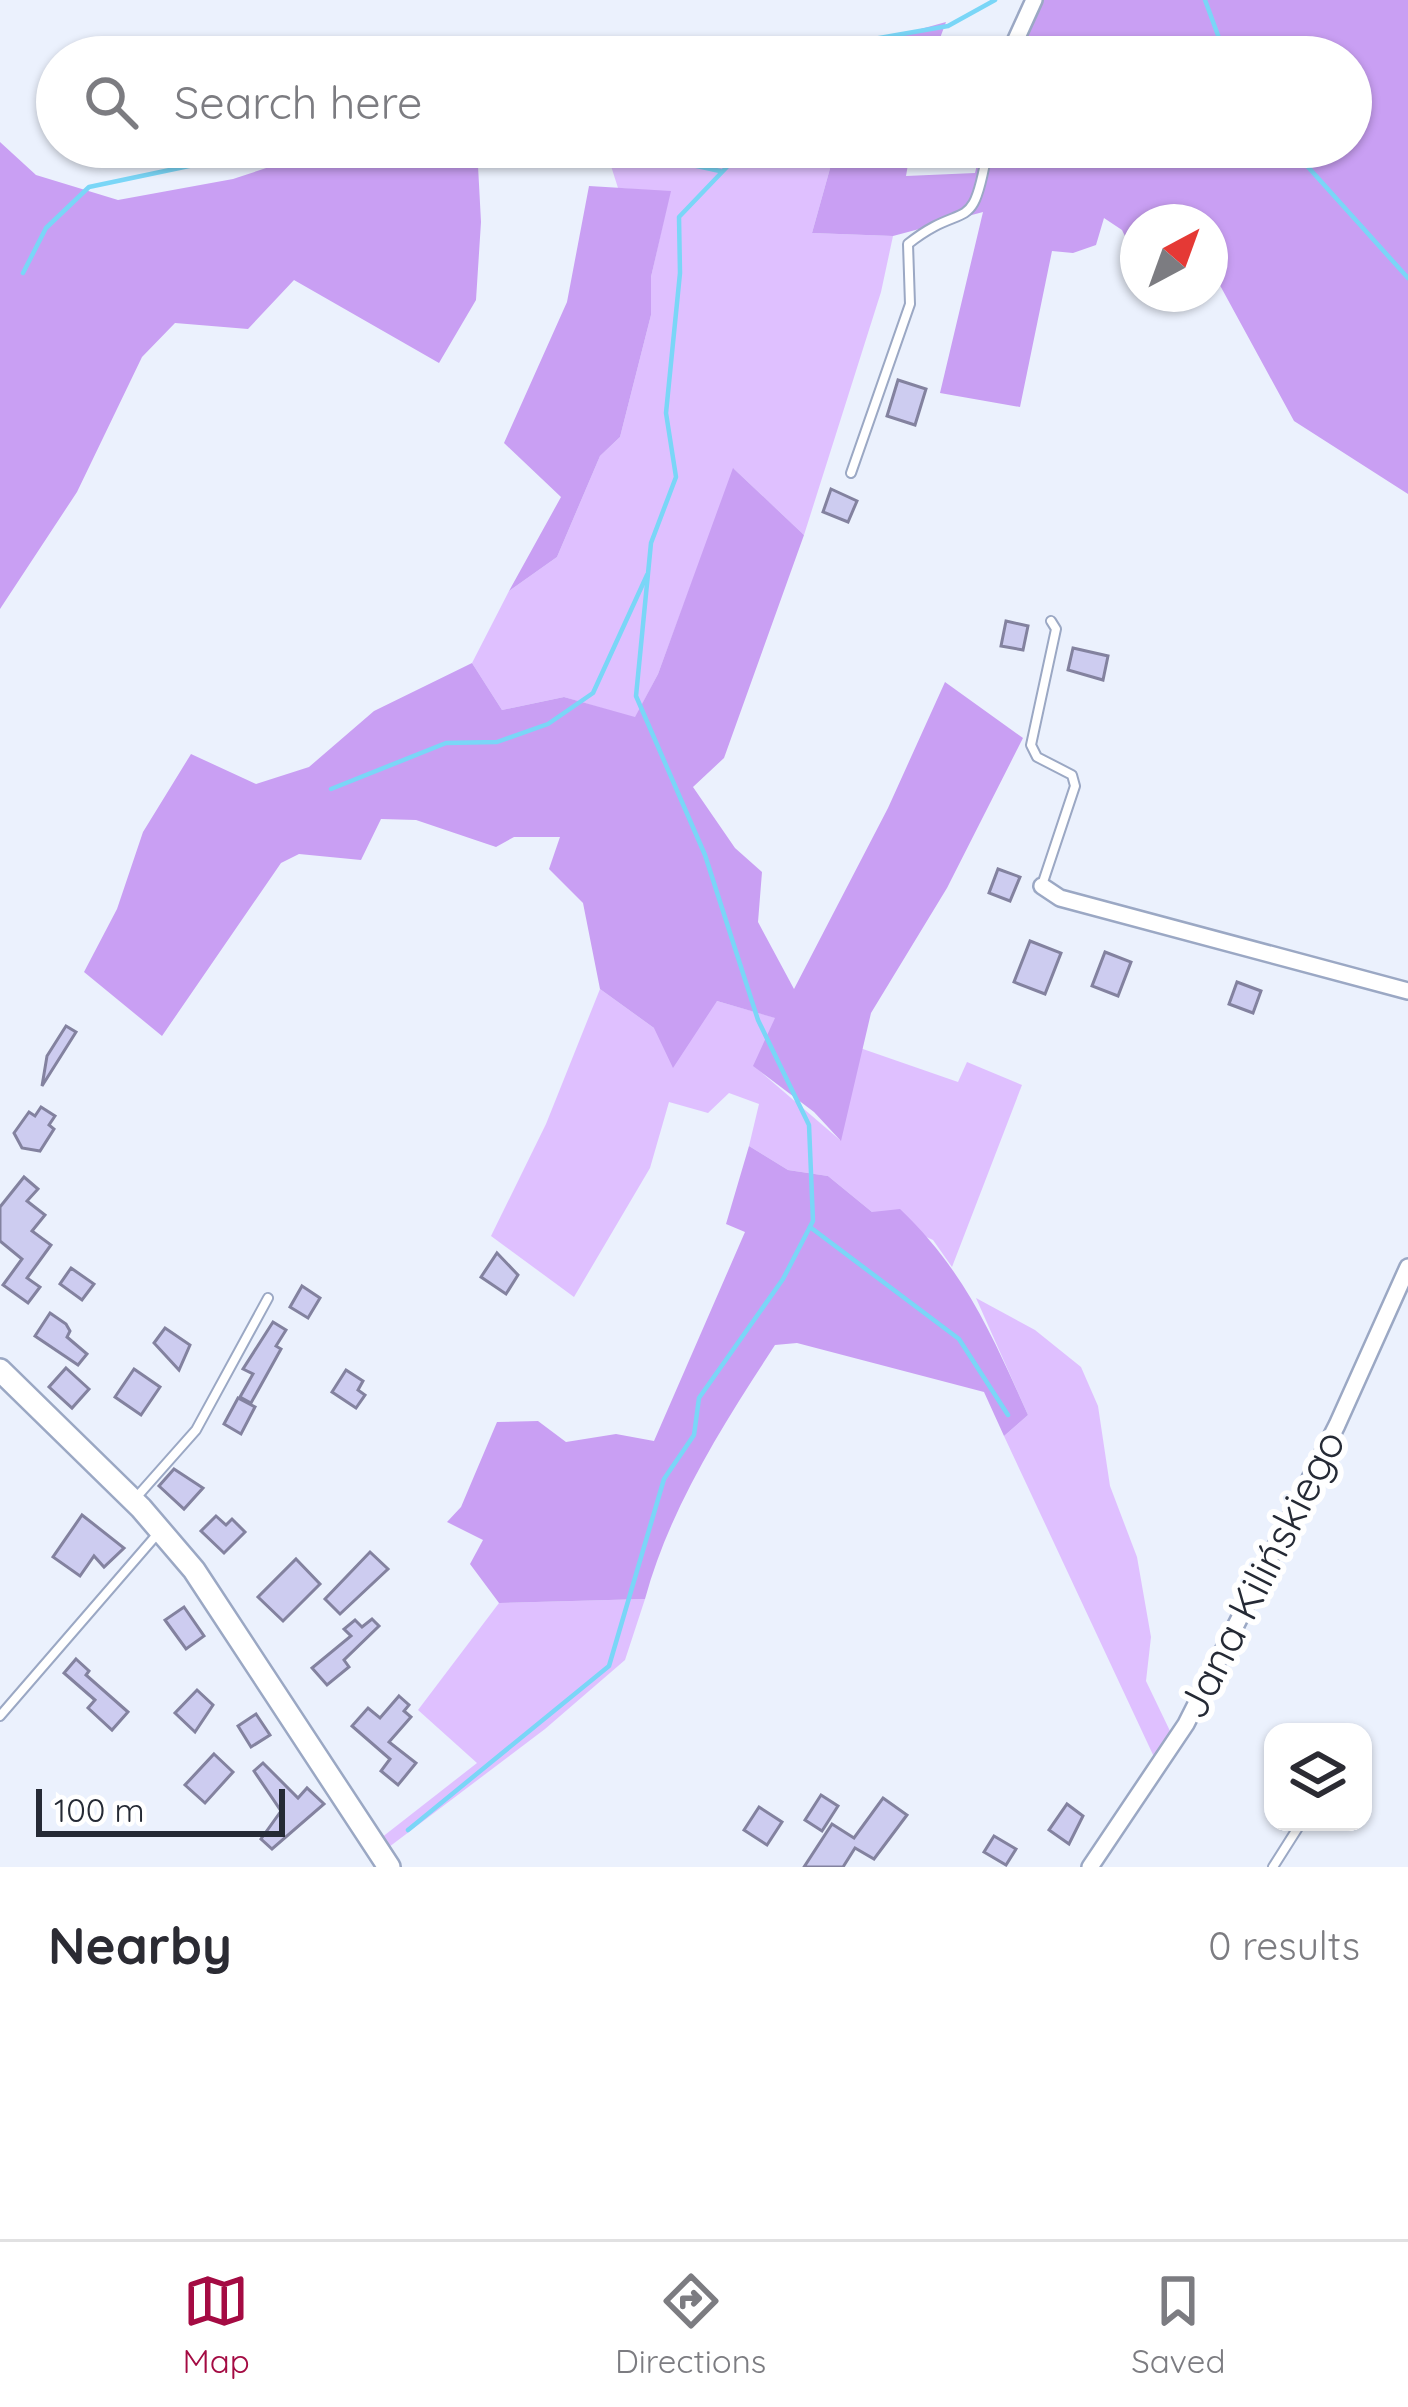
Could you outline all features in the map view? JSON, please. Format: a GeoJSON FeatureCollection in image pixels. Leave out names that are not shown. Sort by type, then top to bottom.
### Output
{"type":"FeatureCollection","features":[{"type":"Feature","properties":{"kind":"street"},"geometry":{"type":"LineString","coordinates":[[1018,36],[1034,0]]}},
{"type":"Feature","properties":{"kind":"street"},"geometry":{"type":"LineString","coordinates":[[1042,886],[1060,898],[1408,991]]}},
{"type":"Feature","properties":{"kind":"street","name":"Jana Kilińskiego"},"geometry":{"type":"LineString","coordinates":[[1090,1867],[1186,1724],[1337,1425],[1408,1267]]}},
{"type":"Feature","properties":{"kind":"street"},"geometry":{"type":"LineString","coordinates":[[0,1370],[160,1530],[233,1625],[385,1865]]}},
{"type":"Feature","properties":{"kind":"lane"},"geometry":{"type":"LineString","coordinates":[[850,472],[910,304],[908,244],[968,215],[980,195],[984,168]]}},
{"type":"Feature","properties":{"kind":"lane"},"geometry":{"type":"LineString","coordinates":[[1042,886],[1076,786],[1072,775],[1037,757],[1031,745],[1056,629],[1051,621]]}},
{"type":"Feature","properties":{"kind":"lane"},"geometry":{"type":"LineString","coordinates":[[134,1501],[196,1430],[268,1298]]}},
{"type":"Feature","properties":{"kind":"lane"},"geometry":{"type":"LineString","coordinates":[[0,1716],[160,1530]]}},
{"type":"Feature","properties":{"kind":"lane"},"geometry":{"type":"LineString","coordinates":[[1274,1867],[1296,1831]]}},
{"type":"Feature","properties":{"kind":"shaded area"},"geometry":{"type":"Polygon","coordinates":[[[1040,0],[1408,0],[1408,494],[1294,421],[1228,300],[1228,204],[1120,204],[1120,229],[1104,218],[1096,245],[1073,253],[1052,251],[1020,407],[940,393],[983,212],[893,236],[812,233],[830,168],[907,168],[906,176],[975,173],[976,168],[1372,168],[1372,36],[1020,36],[1040,0]]]}},
{"type":"Feature","properties":{"kind":"shaded area"},"geometry":{"type":"Polygon","coordinates":[[[946,22],[941,36],[895,36],[946,22]]]}},
{"type":"Feature","properties":{"kind":"shaded area"},"geometry":{"type":"Polygon","coordinates":[[[0,142],[36,175],[118,200],[233,179],[266,168],[478,168],[481,222],[476,300],[439,363],[294,280],[248,329],[175,323],[142,357],[77,492],[0,609],[0,142]]]}},
{"type":"Feature","properties":{"kind":"shaded area"},"geometry":{"type":"Polygon","coordinates":[[[612,168],[830,168],[812,233],[893,236],[881,292],[804,535],[734,469],[658,674],[635,718],[564,697],[502,710],[472,663],[509,591],[557,557],[600,456],[620,437],[651,315],[651,277],[670,192],[618,188],[612,168]]]}},
{"type":"Feature","properties":{"kind":"shaded area"},"geometry":{"type":"Polygon","coordinates":[[[589,186],[671,191],[651,277],[651,315],[620,437],[600,456],[557,557],[509,591],[561,497],[504,443],[567,302],[589,186]]]}},
{"type":"Feature","properties":{"kind":"shaded area"},"geometry":{"type":"Polygon","coordinates":[[[733,468],[804,535],[724,758],[693,787],[735,848],[762,872],[758,922],[794,989],[888,808],[945,682],[1023,738],[947,888],[871,1013],[841,1141],[814,1112],[753,1066],[775,1018],[717,1001],[673,1068],[654,1028],[600,989],[583,903],[549,869],[560,837],[514,837],[496,847],[416,820],[381,819],[361,860],[299,854],[281,863],[162,1036],[84,972],[117,909],[143,832],[191,754],[256,784],[309,767],[374,711],[472,663],[502,710],[564,697],[635,717],[658,674],[733,468]]]}},
{"type":"Feature","properties":{"kind":"shaded area"},"geometry":{"type":"Polygon","coordinates":[[[600,989],[654,1028],[717,1001],[776,1018],[754,1066],[840,1140],[860,1048],[958,1082],[967,1062],[1022,1085],[952,1267],[933,1240],[872,1212],[828,1176],[788,1170],[749,1146],[759,1104],[729,1093],[708,1113],[669,1102],[650,1168],[574,1297],[491,1236],[546,1124],[600,989]]]}},
{"type":"Feature","properties":{"kind":"shaded area"},"geometry":{"type":"Polygon","coordinates":[[[749,1146],[788,1170],[828,1176],[872,1212],[900,1209],[960,1280],[1028,1415],[1004,1436],[984,1392],[797,1343],[775,1345],[683,1499],[645,1599],[499,1603],[470,1564],[483,1540],[447,1522],[461,1507],[497,1422],[538,1421],[566,1442],[616,1434],[654,1441],[745,1232],[726,1224],[749,1146]]]}},
{"type":"Feature","properties":{"kind":"shaded area"},"geometry":{"type":"Polygon","coordinates":[[[976,1298],[1035,1330],[1081,1367],[1098,1406],[1110,1486],[1137,1557],[1151,1637],[1146,1681],[1170,1731],[1155,1759],[1004,1436],[1028,1415],[976,1298]]]}},
{"type":"Feature","properties":{"kind":"shaded area"},"geometry":{"type":"Polygon","coordinates":[[[645,1599],[625,1660],[545,1729],[389,1847],[381,1838],[477,1763],[418,1710],[499,1603],[645,1599]]]}},
{"type":"Feature","properties":{"kind":"building"},"geometry":{"type":"Polygon","coordinates":[[[898,380],[926,389],[915,425],[887,416],[898,380]]]}},
{"type":"Feature","properties":{"kind":"building"},"geometry":{"type":"Polygon","coordinates":[[[831,489],[857,501],[848,522],[823,512],[831,489]]]}},
{"type":"Feature","properties":{"kind":"building"},"geometry":{"type":"Polygon","coordinates":[[[1006,621],[1028,626],[1023,650],[1001,646],[1006,621]]]}},
{"type":"Feature","properties":{"kind":"building"},"geometry":{"type":"Polygon","coordinates":[[[1073,648],[1108,656],[1103,680],[1068,670],[1073,648]]]}},
{"type":"Feature","properties":{"kind":"building"},"geometry":{"type":"Polygon","coordinates":[[[998,869],[1020,877],[1010,901],[989,893],[998,869]]]}},
{"type":"Feature","properties":{"kind":"building"},"geometry":{"type":"Polygon","coordinates":[[[1030,941],[1061,953],[1045,994],[1014,982],[1030,941]]]}},
{"type":"Feature","properties":{"kind":"building"},"geometry":{"type":"Polygon","coordinates":[[[1105,952],[1131,962],[1118,996],[1092,986],[1105,952]]]}},
{"type":"Feature","properties":{"kind":"building"},"geometry":{"type":"Polygon","coordinates":[[[1237,982],[1261,991],[1253,1013],[1229,1004],[1237,982]]]}},
{"type":"Feature","properties":{"kind":"building"},"geometry":{"type":"Polygon","coordinates":[[[66,1026],[76,1032],[42,1086],[47,1056],[66,1026]]]}},
{"type":"Feature","properties":{"kind":"building"},"geometry":{"type":"Polygon","coordinates":[[[41,1107],[55,1116],[49,1125],[54,1129],[40,1151],[22,1148],[14,1133],[29,1112],[35,1116],[41,1107]]]}},
{"type":"Feature","properties":{"kind":"building"},"geometry":{"type":"Polygon","coordinates":[[[24,1177],[38,1189],[27,1201],[45,1215],[32,1231],[51,1245],[27,1278],[40,1287],[28,1303],[3,1285],[22,1259],[0,1241],[0,1207],[24,1177]]]}},
{"type":"Feature","properties":{"kind":"building"},"geometry":{"type":"Polygon","coordinates":[[[497,1253],[518,1275],[506,1294],[481,1277],[497,1253]]]}},
{"type":"Feature","properties":{"kind":"building"},"geometry":{"type":"Polygon","coordinates":[[[71,1268],[94,1284],[82,1300],[60,1284],[71,1268]]]}},
{"type":"Feature","properties":{"kind":"building"},"geometry":{"type":"Polygon","coordinates":[[[302,1286],[320,1298],[308,1318],[290,1307],[302,1286]]]}},
{"type":"Feature","properties":{"kind":"building"},"geometry":{"type":"Polygon","coordinates":[[[50,1313],[66,1324],[67,1337],[87,1354],[78,1365],[35,1336],[50,1313]]]}},
{"type":"Feature","properties":{"kind":"building"},"geometry":{"type":"Polygon","coordinates":[[[273,1322],[286,1330],[276,1346],[281,1349],[251,1403],[240,1397],[253,1374],[243,1369],[273,1322]]]}},
{"type":"Feature","properties":{"kind":"building"},"geometry":{"type":"Polygon","coordinates":[[[165,1328],[190,1345],[179,1370],[154,1343],[165,1328]]]}},
{"type":"Feature","properties":{"kind":"building"},"geometry":{"type":"Polygon","coordinates":[[[66,1368],[89,1389],[72,1408],[49,1387],[66,1368]]]}},
{"type":"Feature","properties":{"kind":"building"},"geometry":{"type":"Polygon","coordinates":[[[134,1369],[160,1387],[141,1415],[115,1397],[134,1369]]]}},
{"type":"Feature","properties":{"kind":"building"},"geometry":{"type":"Polygon","coordinates":[[[346,1370],[363,1381],[358,1390],[365,1395],[356,1408],[332,1392],[346,1370]]]}},
{"type":"Feature","properties":{"kind":"building"},"geometry":{"type":"Polygon","coordinates":[[[238,1398],[255,1407],[241,1434],[224,1424],[238,1398]]]}},
{"type":"Feature","properties":{"kind":"building"},"geometry":{"type":"Polygon","coordinates":[[[174,1469],[203,1488],[184,1509],[159,1486],[174,1469]]]}},
{"type":"Feature","properties":{"kind":"building"},"geometry":{"type":"Polygon","coordinates":[[[82,1515],[124,1548],[104,1567],[94,1556],[80,1576],[53,1557],[82,1515]]]}},
{"type":"Feature","properties":{"kind":"building"},"geometry":{"type":"Polygon","coordinates":[[[216,1516],[226,1525],[232,1519],[245,1532],[224,1553],[201,1531],[216,1516]]]}},
{"type":"Feature","properties":{"kind":"building"},"geometry":{"type":"Polygon","coordinates":[[[370,1552],[388,1569],[340,1614],[325,1599],[370,1552]]]}},
{"type":"Feature","properties":{"kind":"building"},"geometry":{"type":"Polygon","coordinates":[[[296,1559],[320,1584],[283,1621],[258,1597],[296,1559]]]}},
{"type":"Feature","properties":{"kind":"building"},"geometry":{"type":"Polygon","coordinates":[[[184,1607],[204,1636],[186,1649],[165,1620],[184,1607]]]}},
{"type":"Feature","properties":{"kind":"building"},"geometry":{"type":"Polygon","coordinates":[[[372,1619],[379,1626],[344,1660],[349,1667],[327,1685],[312,1668],[351,1636],[344,1629],[355,1620],[362,1627],[372,1619]]]}},
{"type":"Feature","properties":{"kind":"building"},"geometry":{"type":"Polygon","coordinates":[[[76,1659],[89,1671],[86,1675],[128,1712],[112,1730],[88,1708],[95,1700],[64,1673],[76,1659]]]}},
{"type":"Feature","properties":{"kind":"building"},"geometry":{"type":"Polygon","coordinates":[[[197,1690],[213,1705],[195,1732],[175,1713],[197,1690]]]}},
{"type":"Feature","properties":{"kind":"building"},"geometry":{"type":"Polygon","coordinates":[[[399,1696],[409,1705],[404,1711],[411,1717],[389,1742],[416,1763],[398,1785],[381,1771],[390,1759],[352,1726],[368,1708],[380,1718],[399,1696]]]}},
{"type":"Feature","properties":{"kind":"building"},"geometry":{"type":"Polygon","coordinates":[[[256,1714],[270,1735],[251,1747],[238,1726],[256,1714]]]}},
{"type":"Feature","properties":{"kind":"building"},"geometry":{"type":"Polygon","coordinates":[[[214,1754],[233,1772],[205,1803],[185,1785],[214,1754]]]}},
{"type":"Feature","properties":{"kind":"building"},"geometry":{"type":"Polygon","coordinates":[[[263,1763],[298,1798],[307,1788],[324,1804],[272,1849],[261,1839],[281,1811],[254,1771],[263,1763]]]}},
{"type":"Feature","properties":{"kind":"building"},"geometry":{"type":"Polygon","coordinates":[[[821,1795],[838,1806],[822,1831],[805,1820],[821,1795]]]}},
{"type":"Feature","properties":{"kind":"building"},"geometry":{"type":"Polygon","coordinates":[[[883,1798],[907,1815],[874,1859],[855,1848],[843,1867],[804,1867],[832,1824],[854,1838],[883,1798]]]}},
{"type":"Feature","properties":{"kind":"building"},"geometry":{"type":"Polygon","coordinates":[[[1067,1804],[1083,1816],[1069,1844],[1049,1830],[1067,1804]]]}},
{"type":"Feature","properties":{"kind":"building"},"geometry":{"type":"Polygon","coordinates":[[[759,1807],[782,1822],[767,1845],[744,1830],[759,1807]]]}},
{"type":"Feature","properties":{"kind":"building"},"geometry":{"type":"Polygon","coordinates":[[[994,1836],[1016,1849],[1006,1865],[984,1852],[994,1836]]]}},
{"type":"Feature","properties":{"kind":"waterway"},"geometry":{"type":"LineString","coordinates":[[891,36],[948,26],[995,0]]}},
{"type":"Feature","properties":{"kind":"waterway"},"geometry":{"type":"LineString","coordinates":[[1205,0],[1218,36]]}},
{"type":"Feature","properties":{"kind":"waterway"},"geometry":{"type":"LineString","coordinates":[[23,273],[46,228],[89,187],[179,168]]}},
{"type":"Feature","properties":{"kind":"waterway"},"geometry":{"type":"LineString","coordinates":[[706,168],[720,171]]}},
{"type":"Feature","properties":{"kind":"waterway"},"geometry":{"type":"LineString","coordinates":[[408,1830],[609,1666],[664,1479],[694,1435],[699,1398],[783,1279],[813,1221],[809,1125],[758,1020],[705,855],[636,696],[651,543],[676,477],[666,413],[680,273],[679,217],[726,168]]}},
{"type":"Feature","properties":{"kind":"waterway"},"geometry":{"type":"LineString","coordinates":[[1309,168],[1408,278]]}},
{"type":"Feature","properties":{"kind":"waterway"},"geometry":{"type":"LineString","coordinates":[[331,789],[446,743],[497,742],[548,724],[593,693],[647,575]]}},
{"type":"Feature","properties":{"kind":"waterway"},"geometry":{"type":"LineString","coordinates":[[810,1227],[959,1339],[1008,1415]]}}]}
